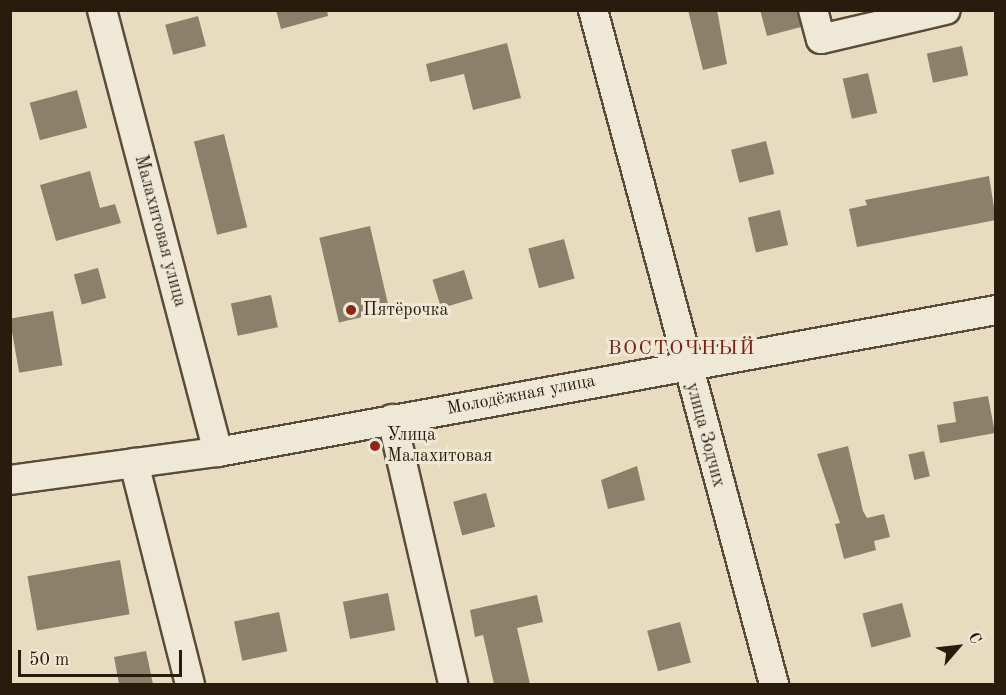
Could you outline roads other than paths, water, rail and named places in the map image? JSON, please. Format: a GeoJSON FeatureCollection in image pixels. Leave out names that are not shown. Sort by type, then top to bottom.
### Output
{"type":"FeatureCollection","features":[{"type":"Feature","properties":{"kind":"street","name":"Малахитовая улица"},"geometry":{"type":"LineString","coordinates":[[102,10],[218,452]]}},
{"type":"Feature","properties":{"kind":"street","name":"улица Зодчих"},"geometry":{"type":"LineString","coordinates":[[592,10],[774,684]]}},
{"type":"Feature","properties":{"kind":"street"},"geometry":{"type":"LineString","coordinates":[[813,10],[821,39],[946,10]]}},
{"type":"Feature","properties":{"kind":"street","name":"Молодёжная улица"},"geometry":{"type":"LineString","coordinates":[[10,480],[218,452],[686,364],[996,310]]}},
{"type":"Feature","properties":{"kind":"street"},"geometry":{"type":"LineString","coordinates":[[392,419],[453,684]]}},
{"type":"Feature","properties":{"kind":"street"},"geometry":{"type":"LineString","coordinates":[[134,464],[190,684]]}},
{"type":"Feature","properties":{"kind":"place","name":"Пятёрочка"},"geometry":{"type":"Point","coordinates":[351,310]}},
{"type":"Feature","properties":{"kind":"place","name":"Улица Малахитовая"},"geometry":{"type":"Point","coordinates":[375,446]}},
{"type":"Feature","properties":{"kind":"district","name":"ВОСТОЧНЫЙ"},"geometry":{"type":"Point","coordinates":[682,349]}}]}
